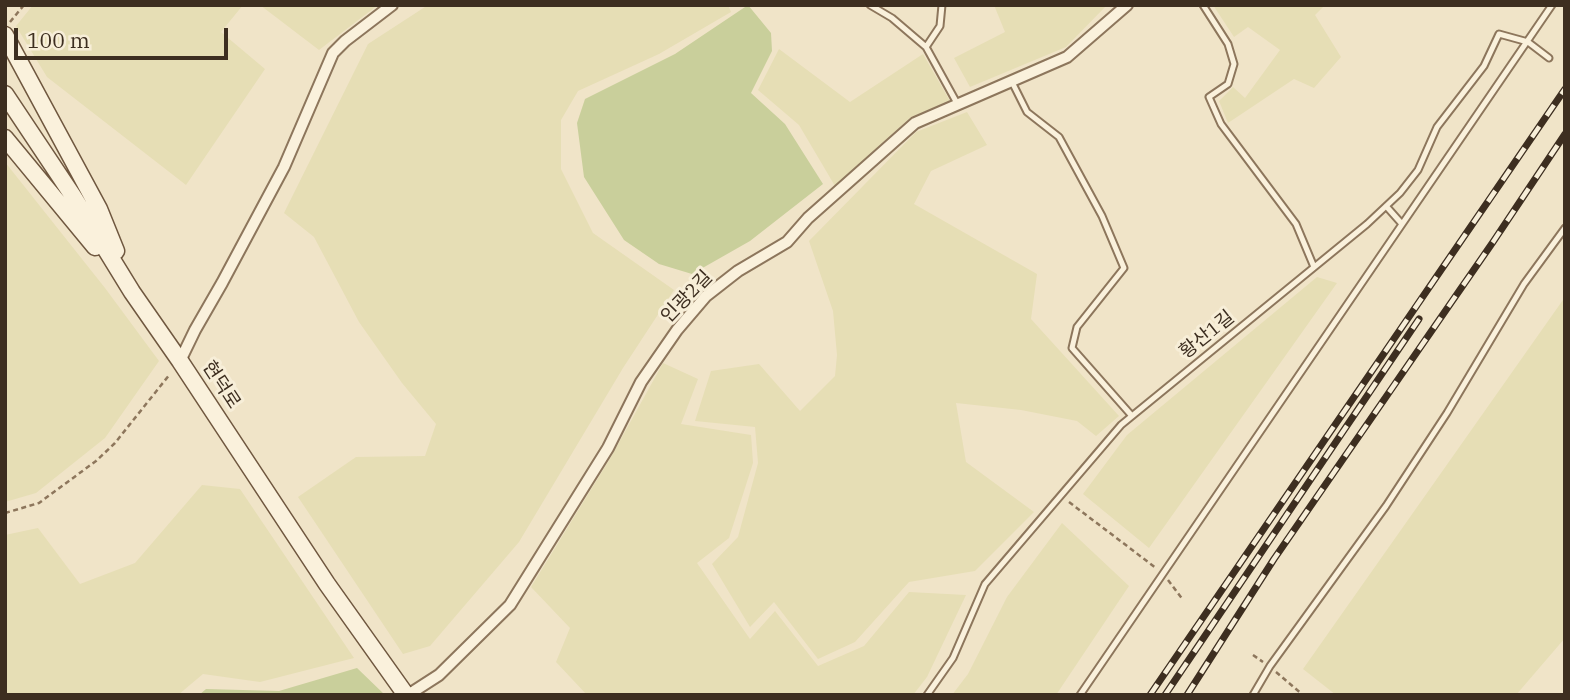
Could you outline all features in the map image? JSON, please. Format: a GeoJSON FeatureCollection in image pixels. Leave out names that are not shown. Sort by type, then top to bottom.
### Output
{"type":"FeatureCollection","features":[{"type":"Feature","properties":{"kind":"street"},"geometry":{"type":"LineString","coordinates":[[180,360],[284,167],[333,53],[392,5]]}},
{"type":"Feature","properties":{"kind":"street","name":"인광2길"},"geometry":{"type":"LineString","coordinates":[[407,695],[439,675],[510,605],[608,448],[641,382],[677,330],[706,296],[738,271],[788,242],[808,218],[915,123],[1067,57],[1127,5]]}},
{"type":"Feature","properties":{"kind":"street"},"geometry":{"type":"LineString","coordinates":[[5,35],[99,209],[132,292]]}},
{"type":"Feature","properties":{"kind":"street","name":"현덕로"},"geometry":{"type":"LineString","coordinates":[[5,94],[132,292],[180,360],[327,584],[407,695]]}},
{"type":"Feature","properties":{"kind":"street"},"geometry":{"type":"LineString","coordinates":[[5,138],[132,292]]}},
{"type":"Feature","properties":{"kind":"lane"},"geometry":{"type":"LineString","coordinates":[[870,5],[892,18],[926,47],[958,105]]}},
{"type":"Feature","properties":{"kind":"lane"},"geometry":{"type":"LineString","coordinates":[[926,47],[940,26],[942,5]]}},
{"type":"Feature","properties":{"kind":"lane"},"geometry":{"type":"LineString","coordinates":[[1203,5],[1228,44],[1234,64],[1228,84],[1209,97],[1221,124],[1296,224],[1314,267]]}},
{"type":"Feature","properties":{"kind":"lane"},"geometry":{"type":"LineString","coordinates":[[1080,695],[1552,5]]}},
{"type":"Feature","properties":{"kind":"lane","name":"황산1길"},"geometry":{"type":"LineString","coordinates":[[926,695],[953,658],[985,584],[1121,425],[1386,206],[1418,170],[1437,127],[1484,66],[1499,34],[1528,42]]}},
{"type":"Feature","properties":{"kind":"lane"},"geometry":{"type":"LineString","coordinates":[[1528,42],[1549,58]]}},
{"type":"Feature","properties":{"kind":"lane"},"geometry":{"type":"LineString","coordinates":[[1012,82],[1027,112],[1059,137],[1102,216],[1124,268],[1077,327],[1072,348],[1132,416]]}},
{"type":"Feature","properties":{"kind":"lane"},"geometry":{"type":"LineString","coordinates":[[1386,206],[1402,224]]}},
{"type":"Feature","properties":{"kind":"lane"},"geometry":{"type":"LineString","coordinates":[[1253,695],[1270,666],[1386,506],[1447,413],[1524,284],[1565,228]]}},
{"type":"Feature","properties":{"kind":"path"},"geometry":{"type":"LineString","coordinates":[[5,28],[23,5]]}},
{"type":"Feature","properties":{"kind":"path"},"geometry":{"type":"LineString","coordinates":[[5,513],[39,503],[96,461],[115,443],[180,360]]}},
{"type":"Feature","properties":{"kind":"path"},"geometry":{"type":"LineString","coordinates":[[1062,496],[1162,573],[1183,600]]}},
{"type":"Feature","properties":{"kind":"path"},"geometry":{"type":"LineString","coordinates":[[1252,655],[1270,666],[1303,695]]}},
{"type":"Feature","properties":{"kind":"shaded area"},"geometry":{"type":"Polygon","coordinates":[[[33,5],[243,5],[221,32],[265,69],[186,185],[47,77],[16,26],[33,5]]]}},
{"type":"Feature","properties":{"kind":"shaded area"},"geometry":{"type":"Polygon","coordinates":[[[260,5],[378,5],[319,50],[260,5]]]}},
{"type":"Feature","properties":{"kind":"shaded area"},"geometry":{"type":"Polygon","coordinates":[[[428,5],[728,5],[731,12],[659,54],[578,91],[561,120],[561,169],[593,233],[674,290],[623,368],[519,542],[430,646],[403,654],[298,497],[356,457],[425,456],[436,424],[402,383],[359,322],[314,237],[284,213],[368,44],[428,5]]]}},
{"type":"Feature","properties":{"kind":"shaded area"},"geometry":{"type":"Polygon","coordinates":[[[994,5],[1107,5],[1066,47],[970,87],[954,58],[1005,32],[994,5]]]}},
{"type":"Feature","properties":{"kind":"shaded area"},"geometry":{"type":"Polygon","coordinates":[[[1213,5],[1325,5],[1315,15],[1341,57],[1314,88],[1294,79],[1228,123],[1219,101],[1233,87],[1245,98],[1280,50],[1248,27],[1234,37],[1213,5]]]}},
{"type":"Feature","properties":{"kind":"shaded area"},"geometry":{"type":"Polygon","coordinates":[[[779,49],[850,102],[923,54],[950,101],[911,117],[835,186],[799,125],[758,90],[779,49]]]}},
{"type":"Feature","properties":{"kind":"shaded area"},"geometry":{"type":"Polygon","coordinates":[[[967,112],[987,145],[931,171],[914,204],[1037,274],[1031,319],[1119,416],[1096,436],[1077,421],[1021,410],[956,403],[966,462],[1034,512],[975,571],[909,582],[855,642],[818,659],[774,602],[750,627],[712,564],[738,537],[758,463],[755,427],[695,421],[711,371],[759,364],[800,411],[835,376],[837,355],[833,311],[809,241],[916,132],[967,112]]]}},
{"type":"Feature","properties":{"kind":"shaded area"},"geometry":{"type":"Polygon","coordinates":[[[5,162],[159,361],[105,438],[36,493],[5,502],[5,162]]]}},
{"type":"Feature","properties":{"kind":"shaded area"},"geometry":{"type":"Polygon","coordinates":[[[1317,277],[1337,283],[1149,548],[1083,494],[1127,435],[1317,277]]]}},
{"type":"Feature","properties":{"kind":"shaded area"},"geometry":{"type":"Polygon","coordinates":[[[1565,297],[1565,638],[1516,695],[1336,695],[1303,669],[1565,297]]]}},
{"type":"Feature","properties":{"kind":"shaded area"},"geometry":{"type":"Polygon","coordinates":[[[663,363],[698,379],[681,424],[751,435],[753,463],[729,538],[697,563],[750,639],[775,611],[818,666],[864,646],[909,592],[966,595],[927,677],[913,695],[587,695],[556,662],[570,628],[531,587],[611,457],[663,363]]]}},
{"type":"Feature","properties":{"kind":"shaded area"},"geometry":{"type":"Polygon","coordinates":[[[202,485],[240,489],[354,658],[260,682],[203,674],[178,695],[5,695],[5,535],[38,528],[80,584],[135,563],[202,485]]]}},
{"type":"Feature","properties":{"kind":"shaded area"},"geometry":{"type":"Polygon","coordinates":[[[1062,523],[1129,586],[1056,695],[952,695],[968,674],[1007,597],[1062,523]]]}},
{"type":"Feature","properties":{"kind":"green space"},"geometry":{"type":"Polygon","coordinates":[[[748,5],[771,33],[772,51],[751,93],[785,124],[823,184],[750,241],[692,274],[659,264],[624,240],[584,177],[577,123],[585,99],[675,54],[748,5]]]}},
{"type":"Feature","properties":{"kind":"green space"},"geometry":{"type":"Polygon","coordinates":[[[357,668],[385,695],[199,695],[206,689],[279,691],[357,668]]]}},
{"type":"Feature","properties":{"kind":"railway"},"geometry":{"type":"LineString","coordinates":[[1150,695],[1565,89]]}},
{"type":"Feature","properties":{"kind":"railway"},"geometry":{"type":"LineString","coordinates":[[1187,695],[1274,559],[1565,134]]}},
{"type":"Feature","properties":{"kind":"railway"},"geometry":{"type":"LineString","coordinates":[[1165,695],[1419,319]]}}]}
